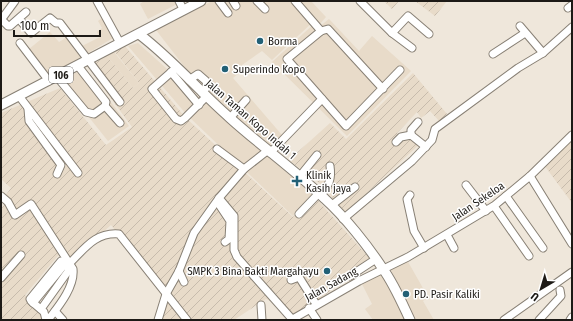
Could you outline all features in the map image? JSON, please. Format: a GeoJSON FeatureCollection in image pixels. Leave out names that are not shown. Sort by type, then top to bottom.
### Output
{"type":"FeatureCollection","features":[{"type":"Feature","properties":{"kind":"main road","name":"106"},"geometry":{"type":"LineString","coordinates":[[1,105],[150,28],[181,5],[201,1]]}},
{"type":"Feature","properties":{"kind":"main road","name":"Jalan Taman Kopo Indah 1"},"geometry":{"type":"LineString","coordinates":[[150,28],[161,51],[174,70],[188,80],[269,152],[300,176],[332,205],[384,269],[410,320]]}},
{"type":"Feature","properties":{"kind":"main road","name":"Jalan Taman Kopo Indah 1"},"geometry":{"type":"LineString","coordinates":[[139,34],[161,51]]}},
{"type":"Feature","properties":{"kind":"street"},"geometry":{"type":"LineString","coordinates":[[15,1],[1,20],[9,27],[26,12]]}},
{"type":"Feature","properties":{"kind":"street"},"geometry":{"type":"LineString","coordinates":[[97,1],[120,43]]}},
{"type":"Feature","properties":{"kind":"street"},"geometry":{"type":"LineString","coordinates":[[219,1],[228,14]]}},
{"type":"Feature","properties":{"kind":"street"},"geometry":{"type":"LineString","coordinates":[[257,1],[265,9]]}},
{"type":"Feature","properties":{"kind":"street"},"geometry":{"type":"LineString","coordinates":[[295,1],[321,30]]}},
{"type":"Feature","properties":{"kind":"street"},"geometry":{"type":"LineString","coordinates":[[360,1],[392,33],[412,48]]}},
{"type":"Feature","properties":{"kind":"street"},"geometry":{"type":"LineString","coordinates":[[392,33],[408,16],[429,34]]}},
{"type":"Feature","properties":{"kind":"street"},"geometry":{"type":"LineString","coordinates":[[20,18],[31,33],[50,18],[56,24],[60,23],[120,102]]}},
{"type":"Feature","properties":{"kind":"street"},"geometry":{"type":"LineString","coordinates":[[520,26],[543,53]]}},
{"type":"Feature","properties":{"kind":"street"},"geometry":{"type":"LineString","coordinates":[[343,219],[412,161],[432,140],[435,129],[518,68],[543,53],[572,27]]}},
{"type":"Feature","properties":{"kind":"street"},"geometry":{"type":"LineString","coordinates":[[383,89],[329,30],[321,30],[287,60],[346,126],[383,89],[400,70]]}},
{"type":"Feature","properties":{"kind":"street"},"geometry":{"type":"LineString","coordinates":[[493,54],[525,33]]}},
{"type":"Feature","properties":{"kind":"street"},"geometry":{"type":"LineString","coordinates":[[20,43],[86,112],[94,114],[105,106]]}},
{"type":"Feature","properties":{"kind":"street"},"geometry":{"type":"LineString","coordinates":[[78,66],[104,98],[105,106],[120,123]]}},
{"type":"Feature","properties":{"kind":"street"},"geometry":{"type":"LineString","coordinates":[[199,105],[174,70],[152,87],[152,91],[176,119],[181,120],[199,105],[204,95]]}},
{"type":"Feature","properties":{"kind":"street"},"geometry":{"type":"LineString","coordinates":[[19,96],[78,173]]}},
{"type":"Feature","properties":{"kind":"street"},"geometry":{"type":"LineString","coordinates":[[158,320],[166,294],[178,271],[194,233],[218,200],[244,169],[269,152],[322,99]]}},
{"type":"Feature","properties":{"kind":"street"},"geometry":{"type":"LineString","coordinates":[[230,118],[246,100]]}},
{"type":"Feature","properties":{"kind":"street"},"geometry":{"type":"LineString","coordinates":[[28,109],[29,121],[61,165],[57,174]]}},
{"type":"Feature","properties":{"kind":"street"},"geometry":{"type":"LineString","coordinates":[[410,136],[411,130],[418,122]]}},
{"type":"Feature","properties":{"kind":"street","name":"Jalan Sekeloa"},"geometry":{"type":"LineString","coordinates":[[384,269],[447,235],[494,206],[530,176],[572,135]]}},
{"type":"Feature","properties":{"kind":"street"},"geometry":{"type":"LineString","coordinates":[[396,142],[401,137],[410,136],[426,147]]}},
{"type":"Feature","properties":{"kind":"street"},"geometry":{"type":"LineString","coordinates":[[217,149],[244,169]]}},
{"type":"Feature","properties":{"kind":"street"},"geometry":{"type":"LineString","coordinates":[[300,176],[317,155]]}},
{"type":"Feature","properties":{"kind":"street"},"geometry":{"type":"LineString","coordinates":[[300,214],[330,185],[330,166]]}},
{"type":"Feature","properties":{"kind":"street"},"geometry":{"type":"LineString","coordinates":[[530,176],[572,244]]}},
{"type":"Feature","properties":{"kind":"street"},"geometry":{"type":"LineString","coordinates":[[466,185],[486,211]]}},
{"type":"Feature","properties":{"kind":"street"},"geometry":{"type":"LineString","coordinates":[[332,205],[355,187]]}},
{"type":"Feature","properties":{"kind":"street"},"geometry":{"type":"LineString","coordinates":[[410,195],[407,199],[414,231],[424,248]]}},
{"type":"Feature","properties":{"kind":"street"},"geometry":{"type":"LineString","coordinates":[[1,196],[8,202],[15,215],[31,204],[55,242],[68,267],[74,271],[72,280],[55,311]]}},
{"type":"Feature","properties":{"kind":"street"},"geometry":{"type":"LineString","coordinates":[[506,196],[543,248]]}},
{"type":"Feature","properties":{"kind":"street"},"geometry":{"type":"LineString","coordinates":[[218,200],[230,221],[229,238],[225,242]]}},
{"type":"Feature","properties":{"kind":"street"},"geometry":{"type":"LineString","coordinates":[[218,200],[234,216],[234,250],[237,257],[292,319]]}},
{"type":"Feature","properties":{"kind":"street"},"geometry":{"type":"LineString","coordinates":[[494,206],[529,256]]}},
{"type":"Feature","properties":{"kind":"street"},"geometry":{"type":"LineString","coordinates":[[42,313],[68,267],[95,238],[103,234],[119,234],[187,320]]}},
{"type":"Feature","properties":{"kind":"street"},"geometry":{"type":"LineString","coordinates":[[447,235],[454,248]]}},
{"type":"Feature","properties":{"kind":"street"},"geometry":{"type":"LineString","coordinates":[[1,278],[21,255]]}},
{"type":"Feature","properties":{"kind":"street"},"geometry":{"type":"LineString","coordinates":[[350,276],[376,260]]}},
{"type":"Feature","properties":{"kind":"street"},"geometry":{"type":"LineString","coordinates":[[42,313],[68,267]]}},
{"type":"Feature","properties":{"kind":"street","name":"Jalan Sadang"},"geometry":{"type":"LineString","coordinates":[[292,319],[316,304],[384,269]]}},
{"type":"Feature","properties":{"kind":"street"},"geometry":{"type":"LineString","coordinates":[[178,271],[184,282]]}},
{"type":"Feature","properties":{"kind":"street"},"geometry":{"type":"LineString","coordinates":[[506,320],[572,272]]}},
{"type":"Feature","properties":{"kind":"street"},"geometry":{"type":"LineString","coordinates":[[291,280],[299,277],[316,304]]}},
{"type":"Feature","properties":{"kind":"street"},"geometry":{"type":"LineString","coordinates":[[538,320],[561,296],[560,290]]}},
{"type":"Feature","properties":{"kind":"street"},"geometry":{"type":"LineString","coordinates":[[261,306],[262,320]]}},
{"type":"Feature","properties":{"kind":"street"},"geometry":{"type":"LineString","coordinates":[[309,308],[317,320]]}},
{"type":"Feature","properties":{"kind":"street"},"geometry":{"type":"LineString","coordinates":[[42,313],[55,311]]}},
{"type":"Feature","properties":{"kind":"street"},"geometry":{"type":"LineString","coordinates":[[55,311],[63,320]]}},
{"type":"Feature","properties":{"kind":"shaded area"},"geometry":{"type":"Polygon","coordinates":[[[144,1],[183,1],[148,19],[140,4],[144,1]]]}},
{"type":"Feature","properties":{"kind":"shaded area"},"geometry":{"type":"Polygon","coordinates":[[[212,1],[311,1],[326,17],[319,25],[314,21],[272,60],[262,51],[242,65],[244,69],[233,78],[282,135],[270,145],[204,92],[156,30],[212,1]]]}},
{"type":"Feature","properties":{"kind":"shaded area"},"geometry":{"type":"Polygon","coordinates":[[[384,1],[399,1],[392,9],[384,1]]]}},
{"type":"Feature","properties":{"kind":"shaded area"},"geometry":{"type":"Polygon","coordinates":[[[415,1],[447,1],[435,16],[415,1]]]}},
{"type":"Feature","properties":{"kind":"shaded area"},"geometry":{"type":"Polygon","coordinates":[[[102,18],[113,38],[48,77],[29,49],[50,32],[59,42],[69,36],[78,48],[100,37],[97,32],[102,28],[98,21],[102,18]]]}},
{"type":"Feature","properties":{"kind":"shaded area"},"geometry":{"type":"Polygon","coordinates":[[[329,19],[359,51],[372,36],[411,71],[347,136],[272,62],[315,23],[319,27],[329,19]]]}},
{"type":"Feature","properties":{"kind":"shaded area"},"geometry":{"type":"Polygon","coordinates":[[[138,43],[204,102],[313,195],[293,216],[187,115],[128,46],[138,43]]]}},
{"type":"Feature","properties":{"kind":"shaded area"},"geometry":{"type":"Polygon","coordinates":[[[125,46],[185,117],[293,217],[314,196],[373,262],[291,318],[280,305],[266,299],[234,320],[159,320],[167,296],[111,225],[70,262],[62,251],[25,295],[45,315],[42,320],[1,320],[1,209],[7,202],[5,196],[11,188],[1,179],[1,113],[60,88],[106,145],[132,127],[88,67],[107,56],[133,88],[139,83],[115,52],[125,46]]]}},
{"type":"Feature","properties":{"kind":"shaded area"},"geometry":{"type":"Polygon","coordinates":[[[114,52],[139,83],[133,88],[107,56],[114,52]]]}},
{"type":"Feature","properties":{"kind":"shaded area"},"geometry":{"type":"Polygon","coordinates":[[[85,68],[129,126],[108,141],[60,81],[85,68]]]}},
{"type":"Feature","properties":{"kind":"shaded area"},"geometry":{"type":"Polygon","coordinates":[[[413,73],[447,114],[440,122],[430,111],[421,118],[417,112],[397,133],[402,141],[413,134],[422,142],[345,213],[323,186],[289,160],[330,123],[346,139],[413,73]]]}},
{"type":"Feature","properties":{"kind":"shaded area"},"geometry":{"type":"Polygon","coordinates":[[[572,139],[572,203],[544,165],[572,139]]]}},
{"type":"Feature","properties":{"kind":"shaded area"},"geometry":{"type":"Polygon","coordinates":[[[407,260],[428,297],[423,301],[434,320],[415,320],[390,268],[407,260]]]}},
{"type":"Feature","properties":{"kind":"shaded area"},"geometry":{"type":"Polygon","coordinates":[[[381,271],[406,320],[373,320],[365,309],[372,304],[360,280],[381,271]]]}},
{"type":"Feature","properties":{"kind":"place","name":"Borma"},"geometry":{"type":"Point","coordinates":[260,41]}},
{"type":"Feature","properties":{"kind":"place","name":"Superindo Kopo"},"geometry":{"type":"Point","coordinates":[225,69]}},
{"type":"Feature","properties":{"kind":"place","name":"Klinik Kasih jaya"},"geometry":{"type":"Point","coordinates":[297,181]}},
{"type":"Feature","properties":{"kind":"place","name":"SMPK 3 Bina Bakti Margahayu"},"geometry":{"type":"Point","coordinates":[327,271]}},
{"type":"Feature","properties":{"kind":"place","name":"PD. Pasir Kaliki"},"geometry":{"type":"Point","coordinates":[406,294]}}]}
